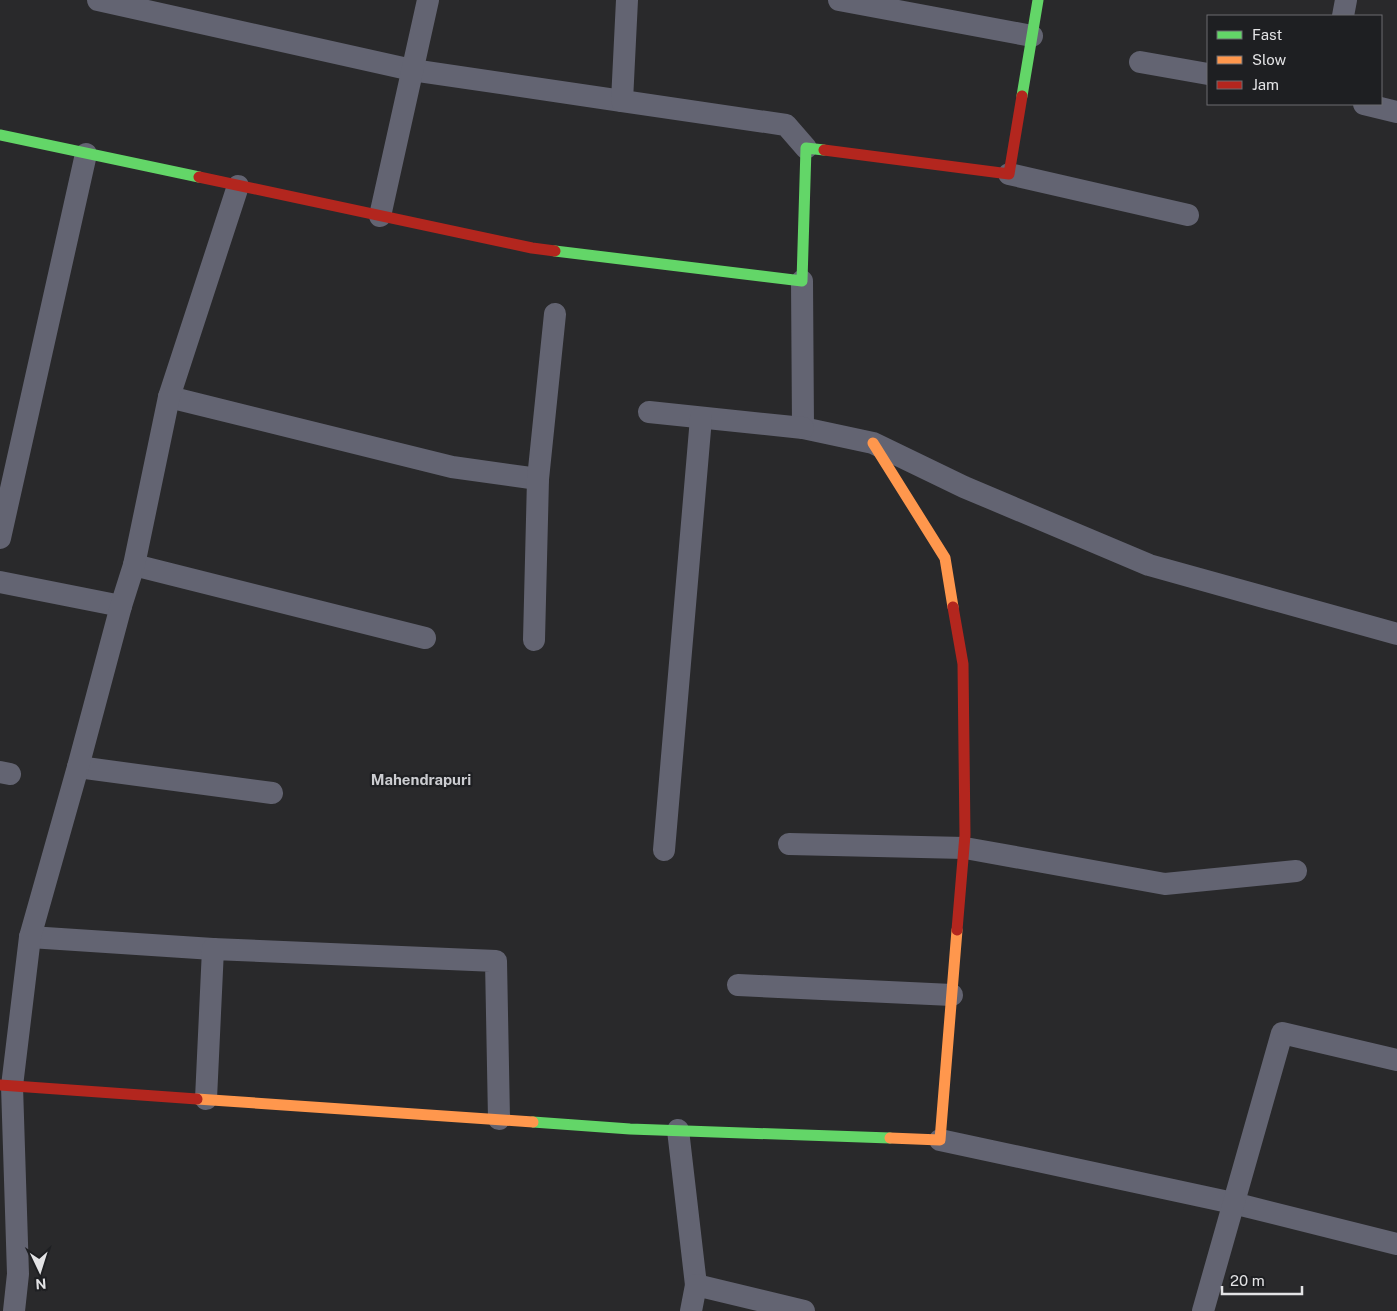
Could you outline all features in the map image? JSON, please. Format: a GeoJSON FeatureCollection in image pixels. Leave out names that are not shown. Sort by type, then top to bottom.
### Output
{"type":"FeatureCollection","features":[{"type":"Feature","properties":{"kind":"street"},"geometry":{"type":"LineString","coordinates":[[98,0],[412,70],[786,125],[806,148],[1009,174],[1188,215]]}},
{"type":"Feature","properties":{"kind":"street"},"geometry":{"type":"LineString","coordinates":[[380,216],[428,0]]}},
{"type":"Feature","properties":{"kind":"street"},"geometry":{"type":"LineString","coordinates":[[622,101],[627,0]]}},
{"type":"Feature","properties":{"kind":"street"},"geometry":{"type":"LineString","coordinates":[[839,0],[861,2],[1032,36]]}},
{"type":"Feature","properties":{"kind":"street"},"geometry":{"type":"LineString","coordinates":[[1009,174],[1038,0]]}},
{"type":"Feature","properties":{"kind":"street"},"geometry":{"type":"LineString","coordinates":[[1343,15],[1346,0]]}},
{"type":"Feature","properties":{"kind":"street"},"geometry":{"type":"LineString","coordinates":[[1140,62],[1207,74]]}},
{"type":"Feature","properties":{"kind":"street"},"geometry":{"type":"LineString","coordinates":[[1368,105],[1397,112]]}},
{"type":"Feature","properties":{"kind":"street"},"geometry":{"type":"LineString","coordinates":[[0,135],[532,248],[802,281]]}},
{"type":"Feature","properties":{"kind":"street"},"geometry":{"type":"LineString","coordinates":[[804,428],[802,281],[806,148]]}},
{"type":"Feature","properties":{"kind":"street"},"geometry":{"type":"LineString","coordinates":[[0,538],[86,154]]}},
{"type":"Feature","properties":{"kind":"street"},"geometry":{"type":"LineString","coordinates":[[14,1311],[9,1273],[6,1086],[30,938],[121,606],[134,566],[169,397],[238,186]]}},
{"type":"Feature","properties":{"kind":"street"},"geometry":{"type":"LineString","coordinates":[[534,640],[538,479],[555,314]]}},
{"type":"Feature","properties":{"kind":"street"},"geometry":{"type":"LineString","coordinates":[[169,397],[452,467],[538,479]]}},
{"type":"Feature","properties":{"kind":"street"},"geometry":{"type":"LineString","coordinates":[[648,412],[804,428],[873,442],[964,487],[1149,564],[1397,634]]}},
{"type":"Feature","properties":{"kind":"street"},"geometry":{"type":"LineString","coordinates":[[664,850],[701,418]]}},
{"type":"Feature","properties":{"kind":"street"},"geometry":{"type":"LineString","coordinates":[[873,442],[945,558],[963,664],[966,835],[940,1140]]}},
{"type":"Feature","properties":{"kind":"street"},"geometry":{"type":"LineString","coordinates":[[134,566],[425,638]]}},
{"type":"Feature","properties":{"kind":"street"},"geometry":{"type":"LineString","coordinates":[[0,582],[121,606]]}},
{"type":"Feature","properties":{"kind":"street"},"geometry":{"type":"LineString","coordinates":[[78,767],[272,793]]}},
{"type":"Feature","properties":{"kind":"street"},"geometry":{"type":"LineString","coordinates":[[790,844],[965,848],[1165,884],[1296,871]]}},
{"type":"Feature","properties":{"kind":"street"},"geometry":{"type":"LineString","coordinates":[[30,938],[213,949],[496,961],[499,1119]]}},
{"type":"Feature","properties":{"kind":"street"},"geometry":{"type":"LineString","coordinates":[[206,1099],[213,949]]}},
{"type":"Feature","properties":{"kind":"street"},"geometry":{"type":"LineString","coordinates":[[738,985],[952,995]]}},
{"type":"Feature","properties":{"kind":"street"},"geometry":{"type":"LineString","coordinates":[[1203,1311],[1282,1033],[1397,1060]]}},
{"type":"Feature","properties":{"kind":"street"},"geometry":{"type":"LineString","coordinates":[[6,1086],[630,1129],[940,1140],[1233,1203],[1397,1244]]}},
{"type":"Feature","properties":{"kind":"street"},"geometry":{"type":"LineString","coordinates":[[678,1130],[696,1286],[691,1311]]}},
{"type":"Feature","properties":{"kind":"street"},"geometry":{"type":"LineString","coordinates":[[696,1286],[804,1311]]}},
{"type":"Feature","properties":{"kind":"traffic: fast"},"geometry":{"type":"LineString","coordinates":[[1022,96],[1038,0]]}},
{"type":"Feature","properties":{"kind":"traffic: fast"},"geometry":{"type":"LineString","coordinates":[[0,135],[199,177]]}},
{"type":"Feature","properties":{"kind":"traffic: fast"},"geometry":{"type":"LineString","coordinates":[[555,251],[802,281],[806,148],[824,150]]}},
{"type":"Feature","properties":{"kind":"traffic: fast"},"geometry":{"type":"LineString","coordinates":[[533,1122],[630,1129],[890,1138]]}},
{"type":"Feature","properties":{"kind":"traffic: slow"},"geometry":{"type":"LineString","coordinates":[[873,443],[945,558],[953,607]]}},
{"type":"Feature","properties":{"kind":"traffic: slow"},"geometry":{"type":"LineString","coordinates":[[890,1138],[940,1140],[957,930]]}},
{"type":"Feature","properties":{"kind":"traffic: slow"},"geometry":{"type":"LineString","coordinates":[[197,1099],[533,1122]]}},
{"type":"Feature","properties":{"kind":"traffic: jam"},"geometry":{"type":"LineString","coordinates":[[824,150],[1009,174],[1022,96]]}},
{"type":"Feature","properties":{"kind":"traffic: jam"},"geometry":{"type":"LineString","coordinates":[[199,177],[532,248],[555,251]]}},
{"type":"Feature","properties":{"kind":"traffic: jam"},"geometry":{"type":"LineString","coordinates":[[953,607],[963,664],[965,835],[957,930]]}},
{"type":"Feature","properties":{"kind":"traffic: jam"},"geometry":{"type":"LineString","coordinates":[[0,1085],[197,1099]]}},
{"type":"Feature","properties":{"kind":"district","name":"Mahendrapuri"},"geometry":{"type":"Point","coordinates":[421,780]}}]}
